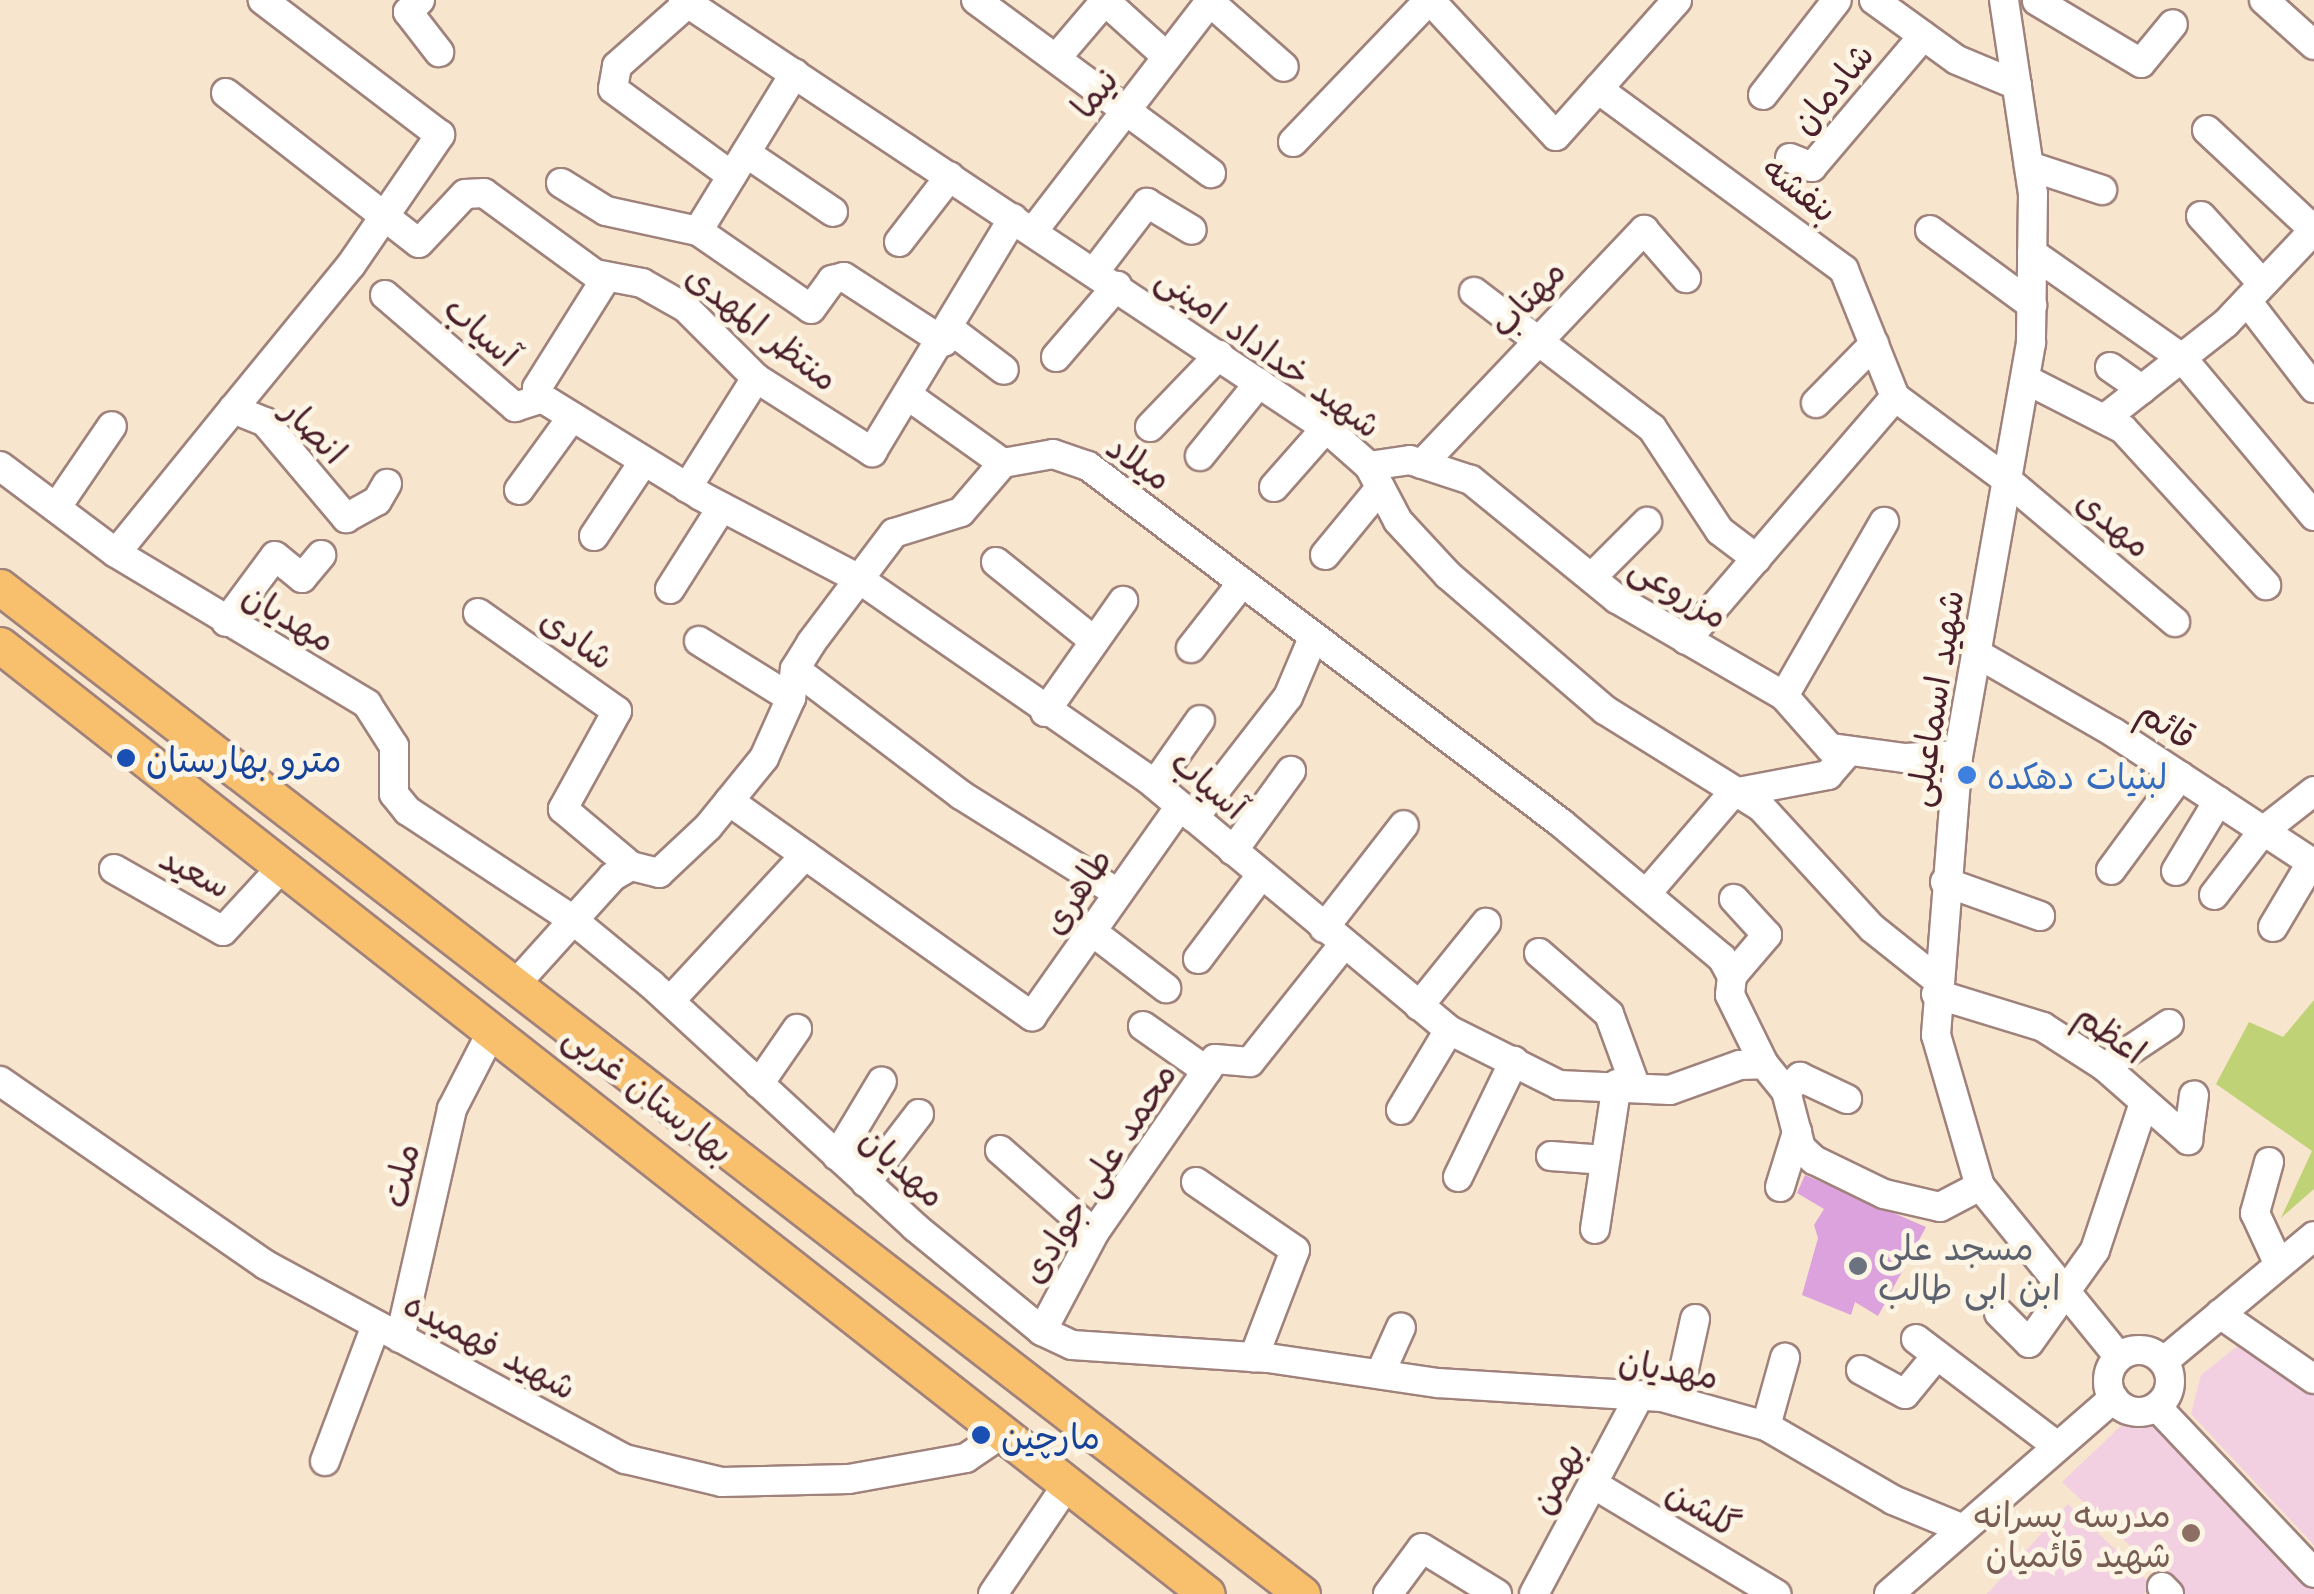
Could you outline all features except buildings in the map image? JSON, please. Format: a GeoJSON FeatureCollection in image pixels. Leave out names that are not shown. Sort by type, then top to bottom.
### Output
{"type":"FeatureCollection","features":[{"type":"Feature","properties":{"kind":"main road","name":"بهارستان غربی"},"geometry":{"type":"LineString","coordinates":[[5,593],[1302,1594]]}},
{"type":"Feature","properties":{"kind":"main road","name":"بهارستان غربی"},"geometry":{"type":"LineString","coordinates":[[0,645],[490,1036],[1207,1594]]}},
{"type":"Feature","properties":{"kind":"street"},"geometry":{"type":"LineString","coordinates":[[233,409],[385,217],[440,135],[263,0]]}},
{"type":"Feature","properties":{"kind":"street"},"geometry":{"type":"LineString","coordinates":[[420,0],[408,12],[438,52]]}},
{"type":"Feature","properties":{"kind":"street"},"geometry":{"type":"LineString","coordinates":[[976,0],[1128,107],[1211,172]]}},
{"type":"Feature","properties":{"kind":"street"},"geometry":{"type":"LineString","coordinates":[[1058,56],[1105,0],[1167,57]]}},
{"type":"Feature","properties":{"kind":"street"},"geometry":{"type":"LineString","coordinates":[[1293,142],[1430,0],[1556,136],[1678,0]]}},
{"type":"Feature","properties":{"kind":"street"},"geometry":{"type":"LineString","coordinates":[[1763,95],[1837,0]]}},
{"type":"Feature","properties":{"kind":"street","name":"شهید اسماعیلی"},"geometry":{"type":"LineString","coordinates":[[2004,0],[2028,166],[2032,305],[2025,379],[1958,755],[1936,987],[1936,1035],[1980,1186],[2119,1357]]}},
{"type":"Feature","properties":{"kind":"street"},"geometry":{"type":"LineString","coordinates":[[2010,40],[2037,0],[2141,63],[2173,24]]}},
{"type":"Feature","properties":{"kind":"street"},"geometry":{"type":"LineString","coordinates":[[2264,0],[2314,45]]}},
{"type":"Feature","properties":{"kind":"street"},"geometry":{"type":"LineString","coordinates":[[1210,1],[1284,67]]}},
{"type":"Feature","properties":{"kind":"street","name":"نیما"},"geometry":{"type":"LineString","coordinates":[[1024,224],[1128,107],[1210,1]]}},
{"type":"Feature","properties":{"kind":"street"},"geometry":{"type":"LineString","coordinates":[[686,2],[617,66],[613,89],[739,164],[832,212]]}},
{"type":"Feature","properties":{"kind":"street","name":"شهید خداداد امینی"},"geometry":{"type":"LineString","coordinates":[[686,2],[1326,428],[1374,477],[1398,521],[1462,587],[1605,710],[1761,808],[1872,928],[1936,987]]}},
{"type":"Feature","properties":{"kind":"street"},"geometry":{"type":"LineString","coordinates":[[1882,2],[1957,60],[2017,85]]}},
{"type":"Feature","properties":{"kind":"street","name":"شادمان"},"geometry":{"type":"LineString","coordinates":[[1790,158],[1812,168],[1923,36]]}},
{"type":"Feature","properties":{"kind":"street"},"geometry":{"type":"LineString","coordinates":[[698,231],[795,72]]}},
{"type":"Feature","properties":{"kind":"street","name":"بنفشه"},"geometry":{"type":"LineString","coordinates":[[1598,88],[1844,270],[1894,396]]}},
{"type":"Feature","properties":{"kind":"street"},"geometry":{"type":"LineString","coordinates":[[226,93],[385,217]]}},
{"type":"Feature","properties":{"kind":"street"},"geometry":{"type":"LineString","coordinates":[[2104,419],[2182,358],[2286,264],[2314,230],[2206,130]]}},
{"type":"Feature","properties":{"kind":"street"},"geometry":{"type":"LineString","coordinates":[[2028,166],[2102,190]]}},
{"type":"Feature","properties":{"kind":"street"},"geometry":{"type":"LineString","coordinates":[[899,242],[950,176]]}},
{"type":"Feature","properties":{"kind":"street"},"geometry":{"type":"LineString","coordinates":[[561,183],[606,212],[698,231],[811,308],[832,280],[844,277],[1004,370]]}},
{"type":"Feature","properties":{"kind":"street","name":"منتظر المهدی"},"geometry":{"type":"LineString","coordinates":[[385,217],[419,243],[465,194],[484,193],[606,278],[642,283],[686,308],[756,378],[872,452],[1024,224]]}},
{"type":"Feature","properties":{"kind":"street"},"geometry":{"type":"LineString","coordinates":[[1056,357],[1148,203],[1192,230]]}},
{"type":"Feature","properties":{"kind":"street"},"geometry":{"type":"LineString","coordinates":[[2201,216],[2314,388]]}},
{"type":"Feature","properties":{"kind":"street","name":"مهتاب"},"geometry":{"type":"LineString","coordinates":[[1422,464],[1644,230],[1686,278]]}},
{"type":"Feature","properties":{"kind":"street"},"geometry":{"type":"LineString","coordinates":[[1930,230],[2032,305]]}},
{"type":"Feature","properties":{"kind":"street"},"geometry":{"type":"LineString","coordinates":[[2032,253],[2182,358],[2314,516]]}},
{"type":"Feature","properties":{"kind":"street"},"geometry":{"type":"LineString","coordinates":[[542,398],[537,388],[606,278]]}},
{"type":"Feature","properties":{"kind":"street"},"geometry":{"type":"LineString","coordinates":[[1474,292],[1652,428],[1720,530],[1758,559]]}},
{"type":"Feature","properties":{"kind":"street","name":"آسیاب"},"geometry":{"type":"LineString","coordinates":[[384,295],[515,406],[542,398],[687,488],[859,580],[1045,712],[1155,784],[1450,1030],[1560,1085],[1626,1084],[1670,1090],[1740,1065],[1764,1064]]}},
{"type":"Feature","properties":{"kind":"street"},"geometry":{"type":"LineString","coordinates":[[1816,403],[1874,344]]}},
{"type":"Feature","properties":{"kind":"street"},"geometry":{"type":"LineString","coordinates":[[1150,427],[1219,355]]}},
{"type":"Feature","properties":{"kind":"street"},"geometry":{"type":"LineString","coordinates":[[2110,367],[2142,389]]}},
{"type":"Feature","properties":{"kind":"street"},"geometry":{"type":"LineString","coordinates":[[687,488],[756,378]]}},
{"type":"Feature","properties":{"kind":"street"},"geometry":{"type":"LineString","coordinates":[[2025,379],[2123,429],[2266,585]]}},
{"type":"Feature","properties":{"kind":"street"},"geometry":{"type":"LineString","coordinates":[[1200,456],[1259,383]]}},
{"type":"Feature","properties":{"kind":"street"},"geometry":{"type":"LineString","coordinates":[[1686,640],[1894,396]]}},
{"type":"Feature","properties":{"kind":"street","name":"مهدی"},"geometry":{"type":"LineString","coordinates":[[1894,396],[2006,480],[2175,622]]}},
{"type":"Feature","properties":{"kind":"street"},"geometry":{"type":"LineString","coordinates":[[514,986],[573,920],[630,866],[659,873],[729,801],[764,758],[790,698],[795,669],[894,533],[961,512],[1003,463],[910,397]]}},
{"type":"Feature","properties":{"kind":"street","name":"انصار"},"geometry":{"type":"LineString","coordinates":[[116,553],[233,409],[265,422],[346,518],[377,500],[387,484]]}},
{"type":"Feature","properties":{"kind":"street"},"geometry":{"type":"LineString","coordinates":[[519,490],[572,417]]}},
{"type":"Feature","properties":{"kind":"street"},"geometry":{"type":"LineString","coordinates":[[56,508],[112,426]]}},
{"type":"Feature","properties":{"kind":"street"},"geometry":{"type":"LineString","coordinates":[[1274,487],[1326,428]]}},
{"type":"Feature","properties":{"kind":"street","name":"میلاد"},"geometry":{"type":"LineString","coordinates":[[1003,463],[1054,454],[1088,466],[1646,894],[1722,958],[1732,976],[1730,995],[1764,1064]]}},
{"type":"Feature","properties":{"kind":"street"},"geometry":{"type":"LineString","coordinates":[[594,536],[644,461]]}},
{"type":"Feature","properties":{"kind":"street","name":"مزروعی"},"geometry":{"type":"LineString","coordinates":[[1374,477],[1422,464],[1471,480],[1592,577],[1686,640],[1784,696],[1830,748],[1905,758],[1958,755]]}},
{"type":"Feature","properties":{"kind":"street","name":"مهدیان"},"geometry":{"type":"LineString","coordinates":[[0,466],[116,553],[367,704],[394,746],[394,794],[408,811],[573,920],[670,1001],[866,1183],[1042,1331],[1072,1345],[1254,1357],[1380,1374],[1677,1400],[1766,1426],[1893,1500],[1961,1528]]}},
{"type":"Feature","properties":{"kind":"street"},"geometry":{"type":"LineString","coordinates":[[1325,555],[1374,477]]}},
{"type":"Feature","properties":{"kind":"street"},"geometry":{"type":"LineString","coordinates":[[670,588],[722,507]]}},
{"type":"Feature","properties":{"kind":"street"},"geometry":{"type":"LineString","coordinates":[[1592,577],[1647,522]]}},
{"type":"Feature","properties":{"kind":"street"},"geometry":{"type":"LineString","coordinates":[[1784,696],[1884,522]]}},
{"type":"Feature","properties":{"kind":"street"},"geometry":{"type":"LineString","coordinates":[[226,622],[275,556],[302,578],[322,555]]}},
{"type":"Feature","properties":{"kind":"street"},"geometry":{"type":"LineString","coordinates":[[996,562],[1093,640]]}},
{"type":"Feature","properties":{"kind":"street"},"geometry":{"type":"LineString","coordinates":[[1192,648],[1242,583]]}},
{"type":"Feature","properties":{"kind":"street"},"geometry":{"type":"LineString","coordinates":[[1045,712],[1123,601]]}},
{"type":"Feature","properties":{"kind":"street","name":"شادی"},"geometry":{"type":"LineString","coordinates":[[478,614],[617,711],[563,810],[630,866]]}},
{"type":"Feature","properties":{"kind":"street","name":"طاهری"},"geometry":{"type":"LineString","coordinates":[[805,854],[1032,1016],[1094,933],[1118,893],[1288,696],[1313,638]]}},
{"type":"Feature","properties":{"kind":"street"},"geometry":{"type":"LineString","coordinates":[[699,641],[790,698]]}},
{"type":"Feature","properties":{"kind":"street","name":"قائم"},"geometry":{"type":"LineString","coordinates":[[1976,653],[2180,776],[2312,864]]}},
{"type":"Feature","properties":{"kind":"street"},"geometry":{"type":"LineString","coordinates":[[795,669],[960,795],[1118,893]]}},
{"type":"Feature","properties":{"kind":"street"},"geometry":{"type":"LineString","coordinates":[[1155,784],[1200,720]]}},
{"type":"Feature","properties":{"kind":"street"},"geometry":{"type":"LineString","coordinates":[[1646,894],[1733,793],[1828,775],[1848,751]]}},
{"type":"Feature","properties":{"kind":"street"},"geometry":{"type":"LineString","coordinates":[[1234,851],[1290,771]]}},
{"type":"Feature","properties":{"kind":"street"},"geometry":{"type":"LineString","coordinates":[[2111,870],[2180,776]]}},
{"type":"Feature","properties":{"kind":"street"},"geometry":{"type":"LineString","coordinates":[[2214,895],[2263,831],[2314,792]]}},
{"type":"Feature","properties":{"kind":"street"},"geometry":{"type":"LineString","coordinates":[[670,1001],[805,854],[729,801]]}},
{"type":"Feature","properties":{"kind":"street"},"geometry":{"type":"LineString","coordinates":[[2176,871],[2218,801]]}},
{"type":"Feature","properties":{"kind":"street"},"geometry":{"type":"LineString","coordinates":[[1334,936],[1404,825]]}},
{"type":"Feature","properties":{"kind":"street"},"geometry":{"type":"LineString","coordinates":[[2273,926],[2312,864]]}},
{"type":"Feature","properties":{"kind":"street","name":"سعید"},"geometry":{"type":"LineString","coordinates":[[114,869],[223,931],[281,868]]}},
{"type":"Feature","properties":{"kind":"street"},"geometry":{"type":"LineString","coordinates":[[1198,959],[1262,875]]}},
{"type":"Feature","properties":{"kind":"street"},"geometry":{"type":"LineString","coordinates":[[1945,882],[2040,916]]}},
{"type":"Feature","properties":{"kind":"street"},"geometry":{"type":"LineString","coordinates":[[1732,976],[1767,935],[1734,899]]}},
{"type":"Feature","properties":{"kind":"street"},"geometry":{"type":"LineString","coordinates":[[1419,1006],[1486,923]]}},
{"type":"Feature","properties":{"kind":"street"},"geometry":{"type":"LineString","coordinates":[[1094,933],[1166,988]]}},
{"type":"Feature","properties":{"kind":"street","name":"محمد علی جوادی"},"geometry":{"type":"LineString","coordinates":[[1042,1331],[1094,1232],[1206,1070],[1215,1058],[1250,1062],[1334,936]]}},
{"type":"Feature","properties":{"kind":"street"},"geometry":{"type":"LineString","coordinates":[[1539,952],[1609,1014],[1626,1084],[1605,1160],[1595,1229]]}},
{"type":"Feature","properties":{"kind":"street","name":"اعظم"},"geometry":{"type":"LineString","coordinates":[[1936,987],[2043,1028],[2105,1067],[2188,1140],[2194,1095]]}},
{"type":"Feature","properties":{"kind":"street"},"geometry":{"type":"LineString","coordinates":[[2105,1067],[2169,1024]]}},
{"type":"Feature","properties":{"kind":"street"},"geometry":{"type":"LineString","coordinates":[[1143,1026],[1206,1070]]}},
{"type":"Feature","properties":{"kind":"street"},"geometry":{"type":"LineString","coordinates":[[759,1084],[797,1030]]}},
{"type":"Feature","properties":{"kind":"street"},"geometry":{"type":"LineString","coordinates":[[1400,1110],[1450,1030]]}},
{"type":"Feature","properties":{"kind":"street","name":"ملت"},"geometry":{"type":"LineString","coordinates":[[325,1462],[388,1332],[452,1109],[490,1036]]}},
{"type":"Feature","properties":{"kind":"street"},"geometry":{"type":"LineString","coordinates":[[1458,1178],[1514,1060]]}},
{"type":"Feature","properties":{"kind":"street"},"geometry":{"type":"LineString","coordinates":[[1764,1064],[1786,1091],[1797,1132],[1814,1160],[1884,1194],[1940,1207],[1980,1186]]}},
{"type":"Feature","properties":{"kind":"street"},"geometry":{"type":"LineString","coordinates":[[1786,1091],[1800,1077],[1847,1099]]}},
{"type":"Feature","properties":{"kind":"street","name":"شهید فهمیده"},"geometry":{"type":"LineString","coordinates":[[0,1081],[266,1266],[625,1459],[722,1482],[849,1479],[966,1458],[1000,1436]]}},
{"type":"Feature","properties":{"kind":"street"},"geometry":{"type":"LineString","coordinates":[[837,1156],[882,1082]]}},
{"type":"Feature","properties":{"kind":"street"},"geometry":{"type":"LineString","coordinates":[[1999,1313],[2029,1343],[2095,1250],[2144,1103]]}},
{"type":"Feature","properties":{"kind":"street"},"geometry":{"type":"LineString","coordinates":[[866,1183],[919,1114]]}},
{"type":"Feature","properties":{"kind":"street"},"geometry":{"type":"LineString","coordinates":[[1780,1188],[1797,1132]]}},
{"type":"Feature","properties":{"kind":"street"},"geometry":{"type":"LineString","coordinates":[[1000,1150],[1094,1232]]}},
{"type":"Feature","properties":{"kind":"street"},"geometry":{"type":"LineString","coordinates":[[1551,1156],[1605,1160]]}},
{"type":"Feature","properties":{"kind":"street"},"geometry":{"type":"LineString","coordinates":[[2269,1162],[2254,1213],[2278,1265]]}},
{"type":"Feature","properties":{"kind":"street"},"geometry":{"type":"LineString","coordinates":[[1196,1182],[1295,1250],[1254,1357]]}},
{"type":"Feature","properties":{"kind":"street"},"geometry":{"type":"LineString","coordinates":[[2164,1361],[2314,1236]]}},
{"type":"Feature","properties":{"kind":"street"},"geometry":{"type":"LineString","coordinates":[[2220,1314],[2314,1379]]}},
{"type":"Feature","properties":{"kind":"street"},"geometry":{"type":"LineString","coordinates":[[1677,1400],[1695,1319]]}},
{"type":"Feature","properties":{"kind":"street"},"geometry":{"type":"LineString","coordinates":[[1380,1374],[1401,1328]]}},
{"type":"Feature","properties":{"kind":"street"},"geometry":{"type":"LineString","coordinates":[[1861,1370],[1905,1394],[1926,1347],[2057,1446]]}},
{"type":"Feature","properties":{"kind":"street"},"geometry":{"type":"LineString","coordinates":[[2147,1350],[2164,1361],[2171,1380],[2157,1407],[2129,1410],[2114,1398],[2108,1381],[2119,1357],[2147,1350]]}},
{"type":"Feature","properties":{"kind":"street"},"geometry":{"type":"LineString","coordinates":[[1766,1426],[1785,1358]]}},
{"type":"Feature","properties":{"kind":"street","name":"بهمن"},"geometry":{"type":"LineString","coordinates":[[1534,1594],[1640,1395]]}},
{"type":"Feature","properties":{"kind":"street"},"geometry":{"type":"LineString","coordinates":[[1889,1594],[2114,1398]]}},
{"type":"Feature","properties":{"kind":"street"},"geometry":{"type":"LineString","coordinates":[[2157,1407],[2314,1573]]}},
{"type":"Feature","properties":{"kind":"street","name":"گلشن"},"geometry":{"type":"LineString","coordinates":[[1594,1484],[1776,1594]]}},
{"type":"Feature","properties":{"kind":"street"},"geometry":{"type":"LineString","coordinates":[[993,1594],[1066,1486]]}},
{"type":"Feature","properties":{"kind":"street"},"geometry":{"type":"LineString","coordinates":[[1388,1594],[1422,1548],[1497,1594]]}},
{"type":"Feature","properties":{"kind":"shaded area"},"geometry":{"type":"Polygon","coordinates":[[[2240,1344],[2314,1393],[2314,1545],[2191,1414],[2201,1375],[2240,1344]]]}},
{"type":"Feature","properties":{"kind":"shaded area","name":"مدرسه پسرانه شهید قائمیان"},"geometry":{"type":"Polygon","coordinates":[[[2155,1418],[2314,1583],[2314,1594],[2182,1594],[2062,1482],[2127,1420],[2155,1418]]]}},
{"type":"Feature","properties":{"kind":"shaded area"},"geometry":{"type":"Polygon","coordinates":[[[2068,1504],[2152,1585],[2144,1594],[1987,1594],[2068,1504]]]}},
{"type":"Feature","properties":{"kind":"green space"},"geometry":{"type":"Polygon","coordinates":[[[2314,1000],[2314,1189],[2281,1218],[2312,1151],[2216,1084],[2249,1022],[2283,1037],[2314,1000]]]}},
{"type":"Feature","properties":{"kind":"place","name":"مترو بهارستان"},"geometry":{"type":"Point","coordinates":[126,758]}},
{"type":"Feature","properties":{"kind":"place","name":"لبنیات دهکده"},"geometry":{"type":"Point","coordinates":[1967,775]}},
{"type":"Feature","properties":{"kind":"place","name":"مسجد علی ابن ابی طالب"},"geometry":{"type":"Point","coordinates":[1858,1266]}},
{"type":"Feature","properties":{"kind":"place","name":"مارچین"},"geometry":{"type":"Point","coordinates":[981,1435]}},
{"type":"Feature","properties":{"kind":"place","name":"مدرسه پسرانه شهید قائمیان"},"geometry":{"type":"Point","coordinates":[2191,1533]}}]}
